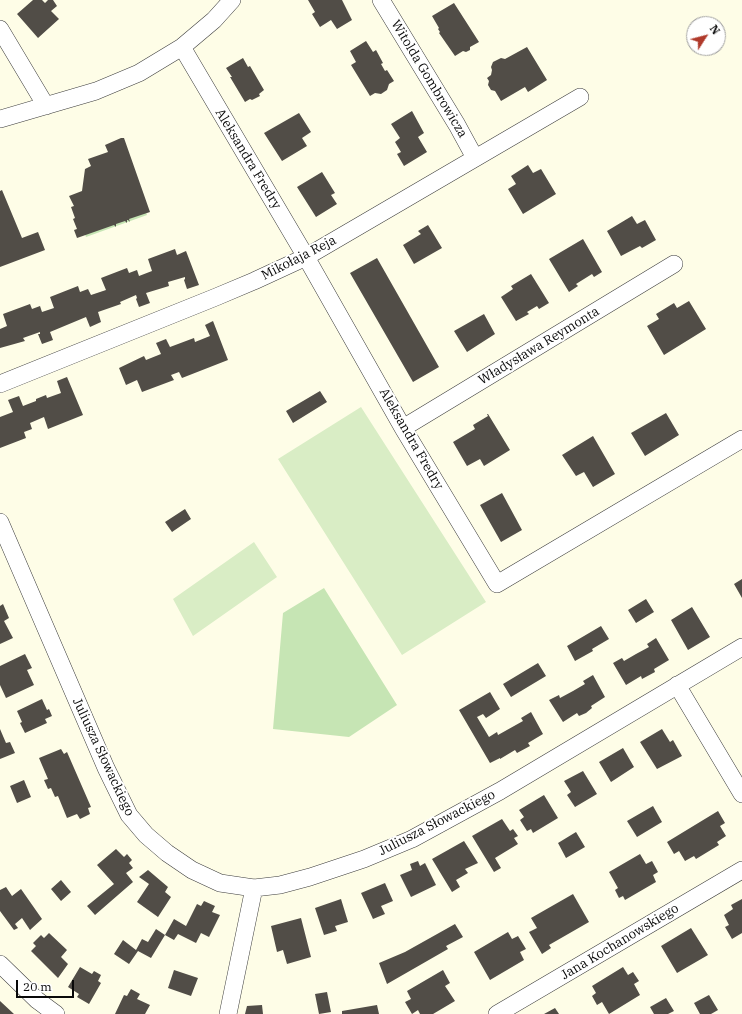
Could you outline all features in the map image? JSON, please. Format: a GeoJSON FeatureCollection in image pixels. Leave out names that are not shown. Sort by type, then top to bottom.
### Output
{"type":"FeatureCollection","features":[{"type":"Feature","properties":{"kind":"street"},"geometry":{"type":"LineString","coordinates":[[0,119],[96,90],[139,73],[182,47],[214,20],[232,0]]}},
{"type":"Feature","properties":{"kind":"street","name":"Witolda Gombrowicza"},"geometry":{"type":"LineString","coordinates":[[381,0],[457,125],[475,158]]}},
{"type":"Feature","properties":{"kind":"street"},"geometry":{"type":"LineString","coordinates":[[0,29],[46,106]]}},
{"type":"Feature","properties":{"kind":"street","name":"Aleksandra Fredry"},"geometry":{"type":"LineString","coordinates":[[182,47],[306,257],[403,428],[497,584],[742,439]]}},
{"type":"Feature","properties":{"kind":"street","name":"Mikołaja Reja"},"geometry":{"type":"LineString","coordinates":[[0,384],[222,294],[306,257],[580,97]]}},
{"type":"Feature","properties":{"kind":"street","name":"Władysława Reymonta"},"geometry":{"type":"LineString","coordinates":[[403,428],[674,264]]}},
{"type":"Feature","properties":{"kind":"street","name":"Juliusza Słowackiego"},"geometry":{"type":"LineString","coordinates":[[0,522],[106,768],[129,815],[146,835],[168,853],[192,870],[220,883],[254,888],[280,885],[310,877],[364,859],[412,838],[500,791],[742,647]]}},
{"type":"Feature","properties":{"kind":"street"},"geometry":{"type":"LineString","coordinates":[[677,685],[742,794]]}},
{"type":"Feature","properties":{"kind":"street","name":"Jana Kochanowskiego"},"geometry":{"type":"LineString","coordinates":[[497,1014],[742,870]]}},
{"type":"Feature","properties":{"kind":"street"},"geometry":{"type":"LineString","coordinates":[[228,1014],[254,888]]}},
{"type":"Feature","properties":{"kind":"street"},"geometry":{"type":"LineString","coordinates":[[0,964],[37,1000],[56,1014]]}},
{"type":"Feature","properties":{"kind":"green space"},"geometry":{"type":"Polygon","coordinates":[[[145,210],[147,215],[86,237],[84,232],[145,210]]]}},
{"type":"Feature","properties":{"kind":"green space"},"geometry":{"type":"Polygon","coordinates":[[[361,407],[486,602],[402,655],[278,459],[361,407]]]}},
{"type":"Feature","properties":{"kind":"green space"},"geometry":{"type":"Polygon","coordinates":[[[254,542],[277,577],[193,636],[173,599],[254,542]]]}},
{"type":"Feature","properties":{"kind":"green space"},"geometry":{"type":"Polygon","coordinates":[[[324,588],[397,705],[349,737],[273,729],[283,613],[324,588]]]}},
{"type":"Feature","properties":{"kind":"building"},"geometry":{"type":"Polygon","coordinates":[[[33,0],[42,0],[45,3],[48,0],[53,0],[57,6],[51,11],[59,19],[38,38],[17,14],[33,0]]]}},
{"type":"Feature","properties":{"kind":"building"},"geometry":{"type":"Polygon","coordinates":[[[308,0],[342,0],[352,20],[337,29],[331,20],[320,27],[312,14],[315,12],[308,0]]]}},
{"type":"Feature","properties":{"kind":"building"},"geometry":{"type":"Polygon","coordinates":[[[454,3],[479,42],[470,47],[470,50],[466,52],[463,51],[455,56],[439,33],[439,28],[432,16],[454,3]]]}},
{"type":"Feature","properties":{"kind":"building"},"geometry":{"type":"Polygon","coordinates":[[[366,41],[373,52],[376,50],[383,63],[381,64],[385,71],[387,70],[394,81],[389,84],[387,90],[381,94],[375,93],[370,96],[351,65],[356,62],[350,51],[366,41]]]}},
{"type":"Feature","properties":{"kind":"building"},"geometry":{"type":"Polygon","coordinates":[[[527,47],[547,80],[528,92],[525,87],[501,101],[495,91],[491,90],[488,85],[489,81],[487,78],[491,75],[491,67],[493,62],[501,58],[505,59],[527,47]]]}},
{"type":"Feature","properties":{"kind":"building"},"geometry":{"type":"Polygon","coordinates":[[[243,58],[248,67],[250,66],[264,90],[259,94],[260,96],[245,102],[226,68],[243,58]]]}},
{"type":"Feature","properties":{"kind":"building"},"geometry":{"type":"Polygon","coordinates":[[[412,111],[424,133],[418,137],[427,152],[404,166],[397,154],[401,152],[395,142],[400,138],[391,124],[412,111]]]}},
{"type":"Feature","properties":{"kind":"building"},"geometry":{"type":"Polygon","coordinates":[[[299,113],[311,132],[302,138],[307,146],[282,161],[264,133],[299,113]]]}},
{"type":"Feature","properties":{"kind":"building"},"geometry":{"type":"Polygon","coordinates":[[[124,138],[150,212],[129,219],[130,222],[127,220],[127,223],[125,221],[116,224],[116,227],[114,225],[77,238],[74,230],[77,229],[73,219],[75,218],[71,207],[74,206],[69,196],[82,191],[85,169],[91,166],[88,159],[108,152],[105,145],[124,138]]]}},
{"type":"Feature","properties":{"kind":"building"},"geometry":{"type":"Polygon","coordinates":[[[528,165],[533,173],[541,169],[556,194],[523,214],[508,189],[516,184],[511,176],[528,165]]]}},
{"type":"Feature","properties":{"kind":"building"},"geometry":{"type":"Polygon","coordinates":[[[322,172],[335,193],[331,195],[337,204],[316,217],[297,187],[322,172]]]}},
{"type":"Feature","properties":{"kind":"building"},"geometry":{"type":"Polygon","coordinates":[[[2,190],[22,238],[38,232],[45,250],[0,267],[0,191],[2,190]]]}},
{"type":"Feature","properties":{"kind":"building"},"geometry":{"type":"Polygon","coordinates":[[[632,216],[637,224],[645,220],[656,240],[642,248],[640,246],[621,256],[607,231],[632,216]]]}},
{"type":"Feature","properties":{"kind":"building"},"geometry":{"type":"Polygon","coordinates":[[[428,225],[442,248],[414,264],[403,245],[421,234],[418,231],[428,225]]]}},
{"type":"Feature","properties":{"kind":"building"},"geometry":{"type":"Polygon","coordinates":[[[583,239],[602,272],[594,277],[592,274],[576,284],[578,286],[569,292],[549,259],[583,239]]]}},
{"type":"Feature","properties":{"kind":"building"},"geometry":{"type":"Polygon","coordinates":[[[175,249],[177,255],[186,251],[199,285],[187,289],[184,280],[185,277],[168,282],[169,286],[146,293],[150,303],[139,307],[136,295],[120,302],[121,304],[98,312],[101,322],[90,327],[86,317],[50,332],[53,340],[42,344],[38,334],[40,334],[40,332],[23,338],[25,341],[0,348],[0,329],[7,326],[3,314],[30,304],[32,309],[40,306],[42,312],[54,308],[50,297],[78,286],[80,292],[88,289],[91,295],[106,290],[101,278],[127,268],[129,273],[137,270],[139,276],[152,271],[148,259],[175,249]]]}},
{"type":"Feature","properties":{"kind":"building"},"geometry":{"type":"Polygon","coordinates":[[[377,258],[439,367],[413,382],[350,273],[377,258]]]}},
{"type":"Feature","properties":{"kind":"building"},"geometry":{"type":"Polygon","coordinates":[[[531,274],[549,303],[539,309],[537,306],[527,312],[529,314],[516,321],[501,297],[513,289],[511,286],[531,274]]]}},
{"type":"Feature","properties":{"kind":"building"},"geometry":{"type":"Polygon","coordinates":[[[689,301],[706,329],[664,355],[647,326],[659,319],[656,314],[674,303],[677,308],[689,301]]]}},
{"type":"Feature","properties":{"kind":"building"},"geometry":{"type":"Polygon","coordinates":[[[484,314],[495,334],[467,352],[454,331],[484,314]]]}},
{"type":"Feature","properties":{"kind":"building"},"geometry":{"type":"Polygon","coordinates":[[[213,321],[228,360],[182,378],[179,372],[171,375],[174,380],[142,392],[137,380],[126,385],[119,368],[144,356],[146,360],[161,354],[156,343],[166,339],[170,347],[194,338],[195,342],[210,336],[205,325],[213,321]]]}},
{"type":"Feature","properties":{"kind":"building"},"geometry":{"type":"Polygon","coordinates":[[[67,377],[83,415],[48,429],[44,417],[30,423],[32,429],[24,432],[26,438],[0,448],[0,417],[13,412],[8,400],[19,396],[23,406],[46,395],[47,398],[61,393],[57,381],[67,377]]]}},
{"type":"Feature","properties":{"kind":"building"},"geometry":{"type":"Polygon","coordinates":[[[320,391],[327,402],[293,423],[286,411],[320,391]]]}},
{"type":"Feature","properties":{"kind":"building"},"geometry":{"type":"Polygon","coordinates":[[[666,413],[679,435],[645,456],[631,433],[666,413]]]}},
{"type":"Feature","properties":{"kind":"building"},"geometry":{"type":"Polygon","coordinates":[[[487,414],[510,450],[484,466],[480,459],[467,466],[453,442],[475,429],[473,425],[488,416],[487,414]]]}},
{"type":"Feature","properties":{"kind":"building"},"geometry":{"type":"Polygon","coordinates":[[[593,436],[615,474],[593,487],[584,472],[576,476],[562,455],[593,436]]]}},
{"type":"Feature","properties":{"kind":"building"},"geometry":{"type":"Polygon","coordinates":[[[502,493],[522,530],[501,542],[480,505],[502,493]]]}},
{"type":"Feature","properties":{"kind":"building"},"geometry":{"type":"Polygon","coordinates":[[[185,509],[191,519],[172,532],[165,522],[185,509]]]}},
{"type":"Feature","properties":{"kind":"building"},"geometry":{"type":"Polygon","coordinates":[[[742,579],[742,598],[734,584],[742,579]]]}},
{"type":"Feature","properties":{"kind":"building"},"geometry":{"type":"Polygon","coordinates":[[[646,599],[654,612],[636,623],[628,610],[646,599]]]}},
{"type":"Feature","properties":{"kind":"building"},"geometry":{"type":"Polygon","coordinates":[[[3,604],[9,618],[4,621],[13,638],[0,644],[0,606],[3,604]]]}},
{"type":"Feature","properties":{"kind":"building"},"geometry":{"type":"Polygon","coordinates":[[[692,607],[710,637],[688,650],[671,620],[692,607]]]}},
{"type":"Feature","properties":{"kind":"building"},"geometry":{"type":"Polygon","coordinates":[[[601,626],[609,639],[592,649],[593,651],[575,661],[567,646],[601,626]]]}},
{"type":"Feature","properties":{"kind":"building"},"geometry":{"type":"Polygon","coordinates":[[[656,638],[669,660],[654,669],[655,672],[642,679],[641,676],[626,685],[613,663],[622,658],[624,661],[649,647],[647,644],[656,638]]]}},
{"type":"Feature","properties":{"kind":"building"},"geometry":{"type":"Polygon","coordinates":[[[25,654],[32,668],[27,670],[34,685],[6,698],[0,685],[0,666],[25,654]]]}},
{"type":"Feature","properties":{"kind":"building"},"geometry":{"type":"Polygon","coordinates":[[[538,663],[546,676],[511,697],[503,684],[538,663]]]}},
{"type":"Feature","properties":{"kind":"building"},"geometry":{"type":"Polygon","coordinates":[[[593,675],[605,697],[591,706],[592,708],[586,713],[579,716],[577,713],[563,722],[549,700],[559,695],[560,698],[573,691],[585,684],[583,681],[593,675]]]}},
{"type":"Feature","properties":{"kind":"building"},"geometry":{"type":"Polygon","coordinates":[[[490,692],[500,709],[486,718],[483,714],[477,717],[489,737],[497,732],[498,735],[523,721],[521,718],[531,712],[543,734],[528,743],[530,746],[517,753],[515,750],[490,763],[459,710],[490,692]]]}},
{"type":"Feature","properties":{"kind":"building"},"geometry":{"type":"Polygon","coordinates":[[[42,699],[47,710],[49,709],[52,716],[45,719],[47,723],[25,733],[20,723],[22,722],[17,711],[42,699]]]}},
{"type":"Feature","properties":{"kind":"building"},"geometry":{"type":"Polygon","coordinates":[[[0,729],[6,743],[10,742],[15,753],[0,759],[0,729]]]}},
{"type":"Feature","properties":{"kind":"building"},"geometry":{"type":"Polygon","coordinates":[[[662,729],[670,742],[673,740],[682,756],[657,769],[640,742],[662,729]]]}},
{"type":"Feature","properties":{"kind":"building"},"geometry":{"type":"Polygon","coordinates":[[[623,748],[634,767],[611,782],[599,762],[623,748]]]}},
{"type":"Feature","properties":{"kind":"building"},"geometry":{"type":"Polygon","coordinates":[[[61,749],[64,754],[67,752],[91,807],[88,808],[90,814],[80,819],[77,814],[67,818],[58,796],[55,797],[51,788],[48,789],[44,780],[48,779],[39,758],[61,749]]]}},
{"type":"Feature","properties":{"kind":"building"},"geometry":{"type":"Polygon","coordinates":[[[583,771],[597,794],[575,807],[567,795],[571,792],[564,781],[583,771]]]}},
{"type":"Feature","properties":{"kind":"building"},"geometry":{"type":"Polygon","coordinates":[[[24,780],[31,797],[17,803],[10,786],[24,780]]]}},
{"type":"Feature","properties":{"kind":"building"},"geometry":{"type":"Polygon","coordinates":[[[544,795],[558,818],[533,833],[531,829],[527,831],[520,820],[524,817],[519,810],[544,795]]]}},
{"type":"Feature","properties":{"kind":"building"},"geometry":{"type":"Polygon","coordinates":[[[653,806],[662,822],[637,837],[627,821],[653,806]]]}},
{"type":"Feature","properties":{"kind":"building"},"geometry":{"type":"Polygon","coordinates":[[[718,811],[725,823],[720,826],[726,836],[717,842],[719,845],[696,859],[694,856],[685,861],[679,851],[674,854],[667,842],[718,811]]]}},
{"type":"Feature","properties":{"kind":"building"},"geometry":{"type":"Polygon","coordinates":[[[502,819],[510,831],[513,829],[518,836],[514,838],[518,844],[495,858],[501,868],[494,872],[472,836],[502,819]]]}},
{"type":"Feature","properties":{"kind":"building"},"geometry":{"type":"Polygon","coordinates":[[[576,832],[585,847],[566,858],[558,843],[576,832]]]}},
{"type":"Feature","properties":{"kind":"building"},"geometry":{"type":"Polygon","coordinates":[[[464,841],[478,863],[465,869],[468,873],[456,880],[460,887],[452,892],[432,859],[464,841]]]}},
{"type":"Feature","properties":{"kind":"building"},"geometry":{"type":"Polygon","coordinates":[[[116,849],[124,857],[127,854],[132,860],[129,863],[133,868],[126,873],[133,882],[95,915],[87,906],[114,884],[97,865],[116,849]]]}},
{"type":"Feature","properties":{"kind":"building"},"geometry":{"type":"Polygon","coordinates":[[[640,854],[646,864],[652,861],[658,872],[653,875],[656,882],[625,900],[623,896],[619,898],[615,890],[618,888],[609,872],[640,854]]]}},
{"type":"Feature","properties":{"kind":"building"},"geometry":{"type":"Polygon","coordinates":[[[418,861],[420,866],[425,863],[436,885],[411,897],[400,875],[412,870],[410,864],[418,861]]]}},
{"type":"Feature","properties":{"kind":"building"},"geometry":{"type":"Polygon","coordinates":[[[148,870],[168,887],[165,892],[171,897],[158,917],[137,902],[149,884],[139,877],[148,870]]]}},
{"type":"Feature","properties":{"kind":"building"},"geometry":{"type":"Polygon","coordinates":[[[61,880],[71,892],[61,901],[51,889],[61,880]]]}},
{"type":"Feature","properties":{"kind":"building"},"geometry":{"type":"Polygon","coordinates":[[[385,883],[393,901],[381,906],[385,914],[373,919],[361,893],[385,883]]]}},
{"type":"Feature","properties":{"kind":"building"},"geometry":{"type":"Polygon","coordinates":[[[6,887],[12,896],[21,889],[42,919],[30,930],[22,918],[15,924],[18,928],[14,930],[0,911],[0,890],[6,887]]]}},
{"type":"Feature","properties":{"kind":"building"},"geometry":{"type":"Polygon","coordinates":[[[573,894],[589,922],[549,945],[551,948],[542,954],[529,932],[537,928],[531,918],[573,894]]]}},
{"type":"Feature","properties":{"kind":"building"},"geometry":{"type":"Polygon","coordinates":[[[341,899],[348,922],[335,926],[337,931],[324,935],[315,908],[341,899]]]}},
{"type":"Feature","properties":{"kind":"building"},"geometry":{"type":"Polygon","coordinates":[[[742,899],[742,933],[732,939],[725,927],[729,925],[724,915],[733,909],[731,905],[742,899]]]}},
{"type":"Feature","properties":{"kind":"building"},"geometry":{"type":"Polygon","coordinates":[[[204,901],[215,906],[212,912],[220,915],[209,937],[201,933],[196,943],[178,934],[174,940],[165,935],[174,919],[186,926],[197,904],[201,906],[204,901]]]}},
{"type":"Feature","properties":{"kind":"building"},"geometry":{"type":"Polygon","coordinates":[[[301,918],[311,957],[287,964],[283,950],[277,952],[271,926],[301,918]]]}},
{"type":"Feature","properties":{"kind":"building"},"geometry":{"type":"Polygon","coordinates":[[[455,924],[463,937],[446,946],[448,949],[387,984],[379,963],[405,952],[455,924]]]}},
{"type":"Feature","properties":{"kind":"building"},"geometry":{"type":"Polygon","coordinates":[[[691,928],[708,955],[677,973],[661,946],[691,928]]]}},
{"type":"Feature","properties":{"kind":"building"},"geometry":{"type":"Polygon","coordinates":[[[156,929],[165,935],[151,958],[138,951],[129,964],[114,954],[123,940],[136,950],[142,939],[148,942],[156,929]]]}},
{"type":"Feature","properties":{"kind":"building"},"geometry":{"type":"Polygon","coordinates":[[[508,932],[512,939],[518,936],[526,949],[520,952],[524,960],[490,980],[474,952],[508,932]]]}},
{"type":"Feature","properties":{"kind":"building"},"geometry":{"type":"Polygon","coordinates":[[[49,933],[67,950],[61,957],[68,964],[58,978],[31,951],[36,946],[33,943],[41,935],[44,938],[49,933]]]}},
{"type":"Feature","properties":{"kind":"building"},"geometry":{"type":"Polygon","coordinates":[[[80,967],[92,974],[94,971],[101,975],[98,981],[101,983],[89,1004],[77,997],[79,994],[68,987],[80,967]]]}},
{"type":"Feature","properties":{"kind":"building"},"geometry":{"type":"Polygon","coordinates":[[[623,967],[628,975],[633,972],[639,981],[634,984],[640,995],[609,1014],[602,1002],[597,1005],[592,996],[596,993],[592,986],[623,967]]]}},
{"type":"Feature","properties":{"kind":"building"},"geometry":{"type":"Polygon","coordinates":[[[174,970],[198,978],[191,996],[168,988],[174,970]]]}},
{"type":"Feature","properties":{"kind":"building"},"geometry":{"type":"Polygon","coordinates":[[[443,970],[450,983],[445,986],[455,1001],[433,1014],[420,1014],[418,1010],[412,1014],[405,1002],[411,999],[407,991],[443,970]]]}},
{"type":"Feature","properties":{"kind":"building"},"geometry":{"type":"Polygon","coordinates":[[[131,989],[140,994],[137,999],[150,1005],[145,1014],[115,1014],[124,995],[127,996],[131,989]]]}},
{"type":"Feature","properties":{"kind":"building"},"geometry":{"type":"Polygon","coordinates":[[[327,992],[331,1012],[319,1014],[315,994],[327,992]]]}},
{"type":"Feature","properties":{"kind":"building"},"geometry":{"type":"Polygon","coordinates":[[[709,995],[718,1010],[711,1014],[700,1014],[694,1003],[709,995]]]}},
{"type":"Feature","properties":{"kind":"building"},"geometry":{"type":"Polygon","coordinates":[[[666,998],[674,1011],[668,1014],[654,1014],[650,1007],[666,998]]]}},
{"type":"Feature","properties":{"kind":"building"},"geometry":{"type":"Polygon","coordinates":[[[0,1001],[14,1014],[0,1014],[0,1001]]]}},
{"type":"Feature","properties":{"kind":"building"},"geometry":{"type":"Polygon","coordinates":[[[262,1005],[263,1014],[245,1014],[247,1006],[262,1005]]]}},
{"type":"Feature","properties":{"kind":"building"},"geometry":{"type":"Polygon","coordinates":[[[377,1005],[379,1014],[342,1014],[342,1011],[377,1005]]]}},
{"type":"Feature","properties":{"kind":"building"},"geometry":{"type":"Polygon","coordinates":[[[555,1008],[559,1014],[544,1014],[555,1008]]]}}]}
